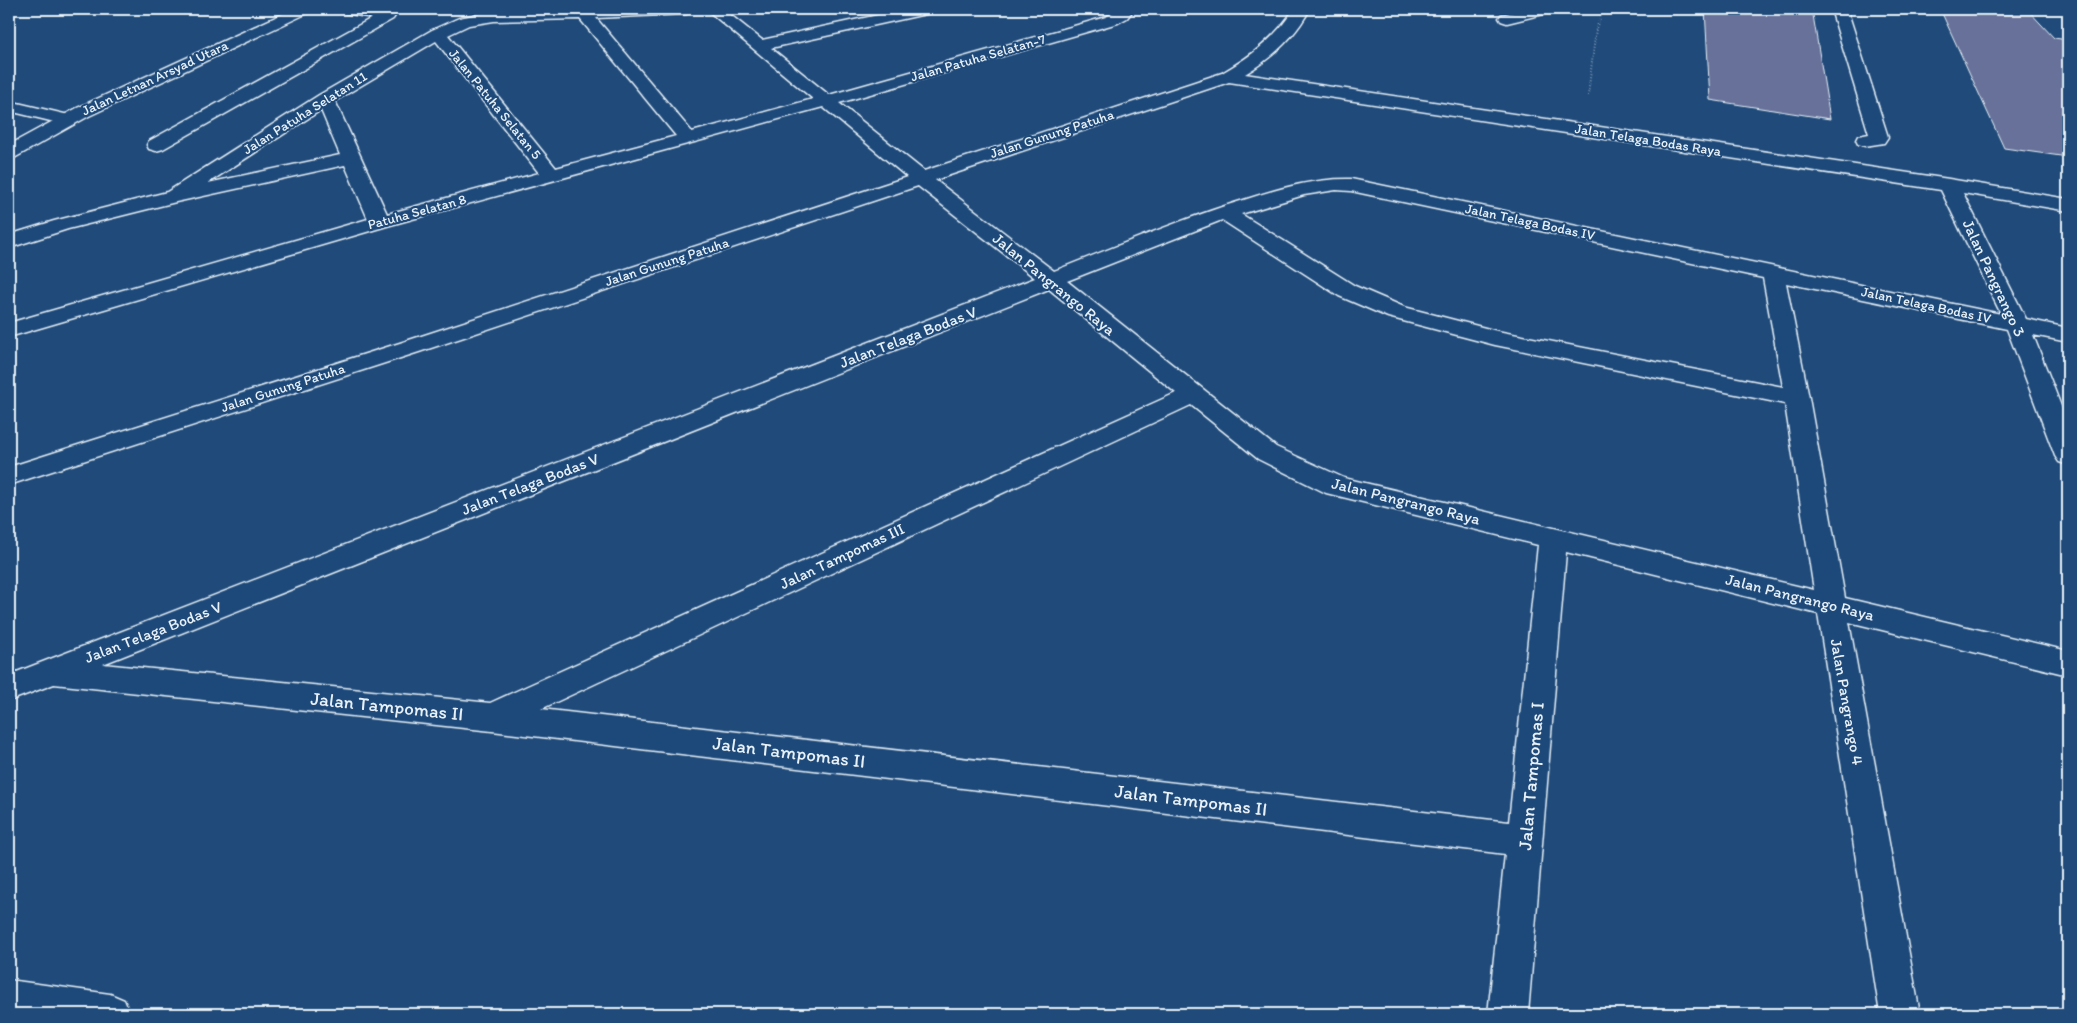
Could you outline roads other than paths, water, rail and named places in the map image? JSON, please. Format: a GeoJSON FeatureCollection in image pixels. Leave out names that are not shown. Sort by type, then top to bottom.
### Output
{"type":"FeatureCollection","features":[{"type":"Feature","properties":{"kind":"street","name":"Jalan Letnan Arsyad Utara"},"geometry":{"type":"LineString","coordinates":[[9,153],[67,120],[305,9]]}},
{"type":"Feature","properties":{"kind":"street"},"geometry":{"type":"LineString","coordinates":[[156,145],[387,16],[345,9]]}},
{"type":"Feature","properties":{"kind":"street","name":"Jalan Patuha Selatan 11"},"geometry":{"type":"LineString","coordinates":[[174,196],[325,99],[438,32],[465,21],[486,16],[686,9]]}},
{"type":"Feature","properties":{"kind":"street","name":"Jalan Pangrango Raya"},"geometry":{"type":"LineString","coordinates":[[714,9],[761,45],[920,178],[1052,280],[1192,395],[1267,453],[1336,486],[2068,662]]}},
{"type":"Feature","properties":{"kind":"street"},"geometry":{"type":"LineString","coordinates":[[864,9],[901,15]]}},
{"type":"Feature","properties":{"kind":"street"},"geometry":{"type":"LineString","coordinates":[[761,45],[926,9]]}},
{"type":"Feature","properties":{"kind":"street","name":"Jalan Patuha Selatan-7"},"geometry":{"type":"LineString","coordinates":[[827,101],[1112,20],[1121,15],[1126,9]]}},
{"type":"Feature","properties":{"kind":"street","name":"Jalan Gunung Patuha"},"geometry":{"type":"LineString","coordinates":[[9,476],[411,347],[1228,77],[1259,59],[1279,41],[1302,9]]}},
{"type":"Feature","properties":{"kind":"street"},"geometry":{"type":"LineString","coordinates":[[1507,18],[1548,9]]}},
{"type":"Feature","properties":{"kind":"street"},"geometry":{"type":"LineString","coordinates":[[1840,9],[1855,64],[1879,137],[1877,139],[1865,140]]}},
{"type":"Feature","properties":{"kind":"street"},"geometry":{"type":"LineString","coordinates":[[584,14],[687,138]]}},
{"type":"Feature","properties":{"kind":"street","name":"Jalan Patuha Selatan 5"},"geometry":{"type":"LineString","coordinates":[[438,32],[552,176]]}},
{"type":"Feature","properties":{"kind":"street","name":"Jalan Telaga Bodas Raya"},"geometry":{"type":"LineString","coordinates":[[1228,77],[1950,185],[2068,205]]}},
{"type":"Feature","properties":{"kind":"street"},"geometry":{"type":"LineString","coordinates":[[325,99],[380,222]]}},
{"type":"Feature","properties":{"kind":"street","name":"Patuha Selatan 8"},"geometry":{"type":"LineString","coordinates":[[9,330],[380,222],[827,101]]}},
{"type":"Feature","properties":{"kind":"street"},"geometry":{"type":"LineString","coordinates":[[9,106],[67,120]]}},
{"type":"Feature","properties":{"kind":"street"},"geometry":{"type":"LineString","coordinates":[[9,242],[61,225],[174,196],[352,158]]}},
{"type":"Feature","properties":{"kind":"street","name":"Jalan Telaga Bodas IV"},"geometry":{"type":"LineString","coordinates":[[1052,280],[1224,212],[1333,184],[1351,185],[2068,335]]}},
{"type":"Feature","properties":{"kind":"street","name":"Jalan Pangrango 3"},"geometry":{"type":"LineString","coordinates":[[1950,185],[2017,324],[2068,456]]}},
{"type":"Feature","properties":{"kind":"street"},"geometry":{"type":"LineString","coordinates":[[1224,212],[1347,291],[1396,312],[1495,338],[1797,398]]}},
{"type":"Feature","properties":{"kind":"street","name":"Jalan Pangrango 4"},"geometry":{"type":"LineString","coordinates":[[1773,272],[1797,398],[1900,1014]]}},
{"type":"Feature","properties":{"kind":"street","name":"Jalan Telaga Bodas V"},"geometry":{"type":"LineString","coordinates":[[9,688],[1052,280]]}},
{"type":"Feature","properties":{"kind":"street","name":"Jalan Tampomas III"},"geometry":{"type":"LineString","coordinates":[[492,717],[1192,395]]}},
{"type":"Feature","properties":{"kind":"street","name":"Jalan Tampomas I"},"geometry":{"type":"LineString","coordinates":[[1508,1014],[1526,840],[1553,537]]}},
{"type":"Feature","properties":{"kind":"street","name":"Jalan Tampomas II"},"geometry":{"type":"LineString","coordinates":[[52,672],[492,717],[1526,840]]}},
{"type":"Feature","properties":{"kind":"street"},"geometry":{"type":"LineString","coordinates":[[9,1000],[110,1014]]}}]}
